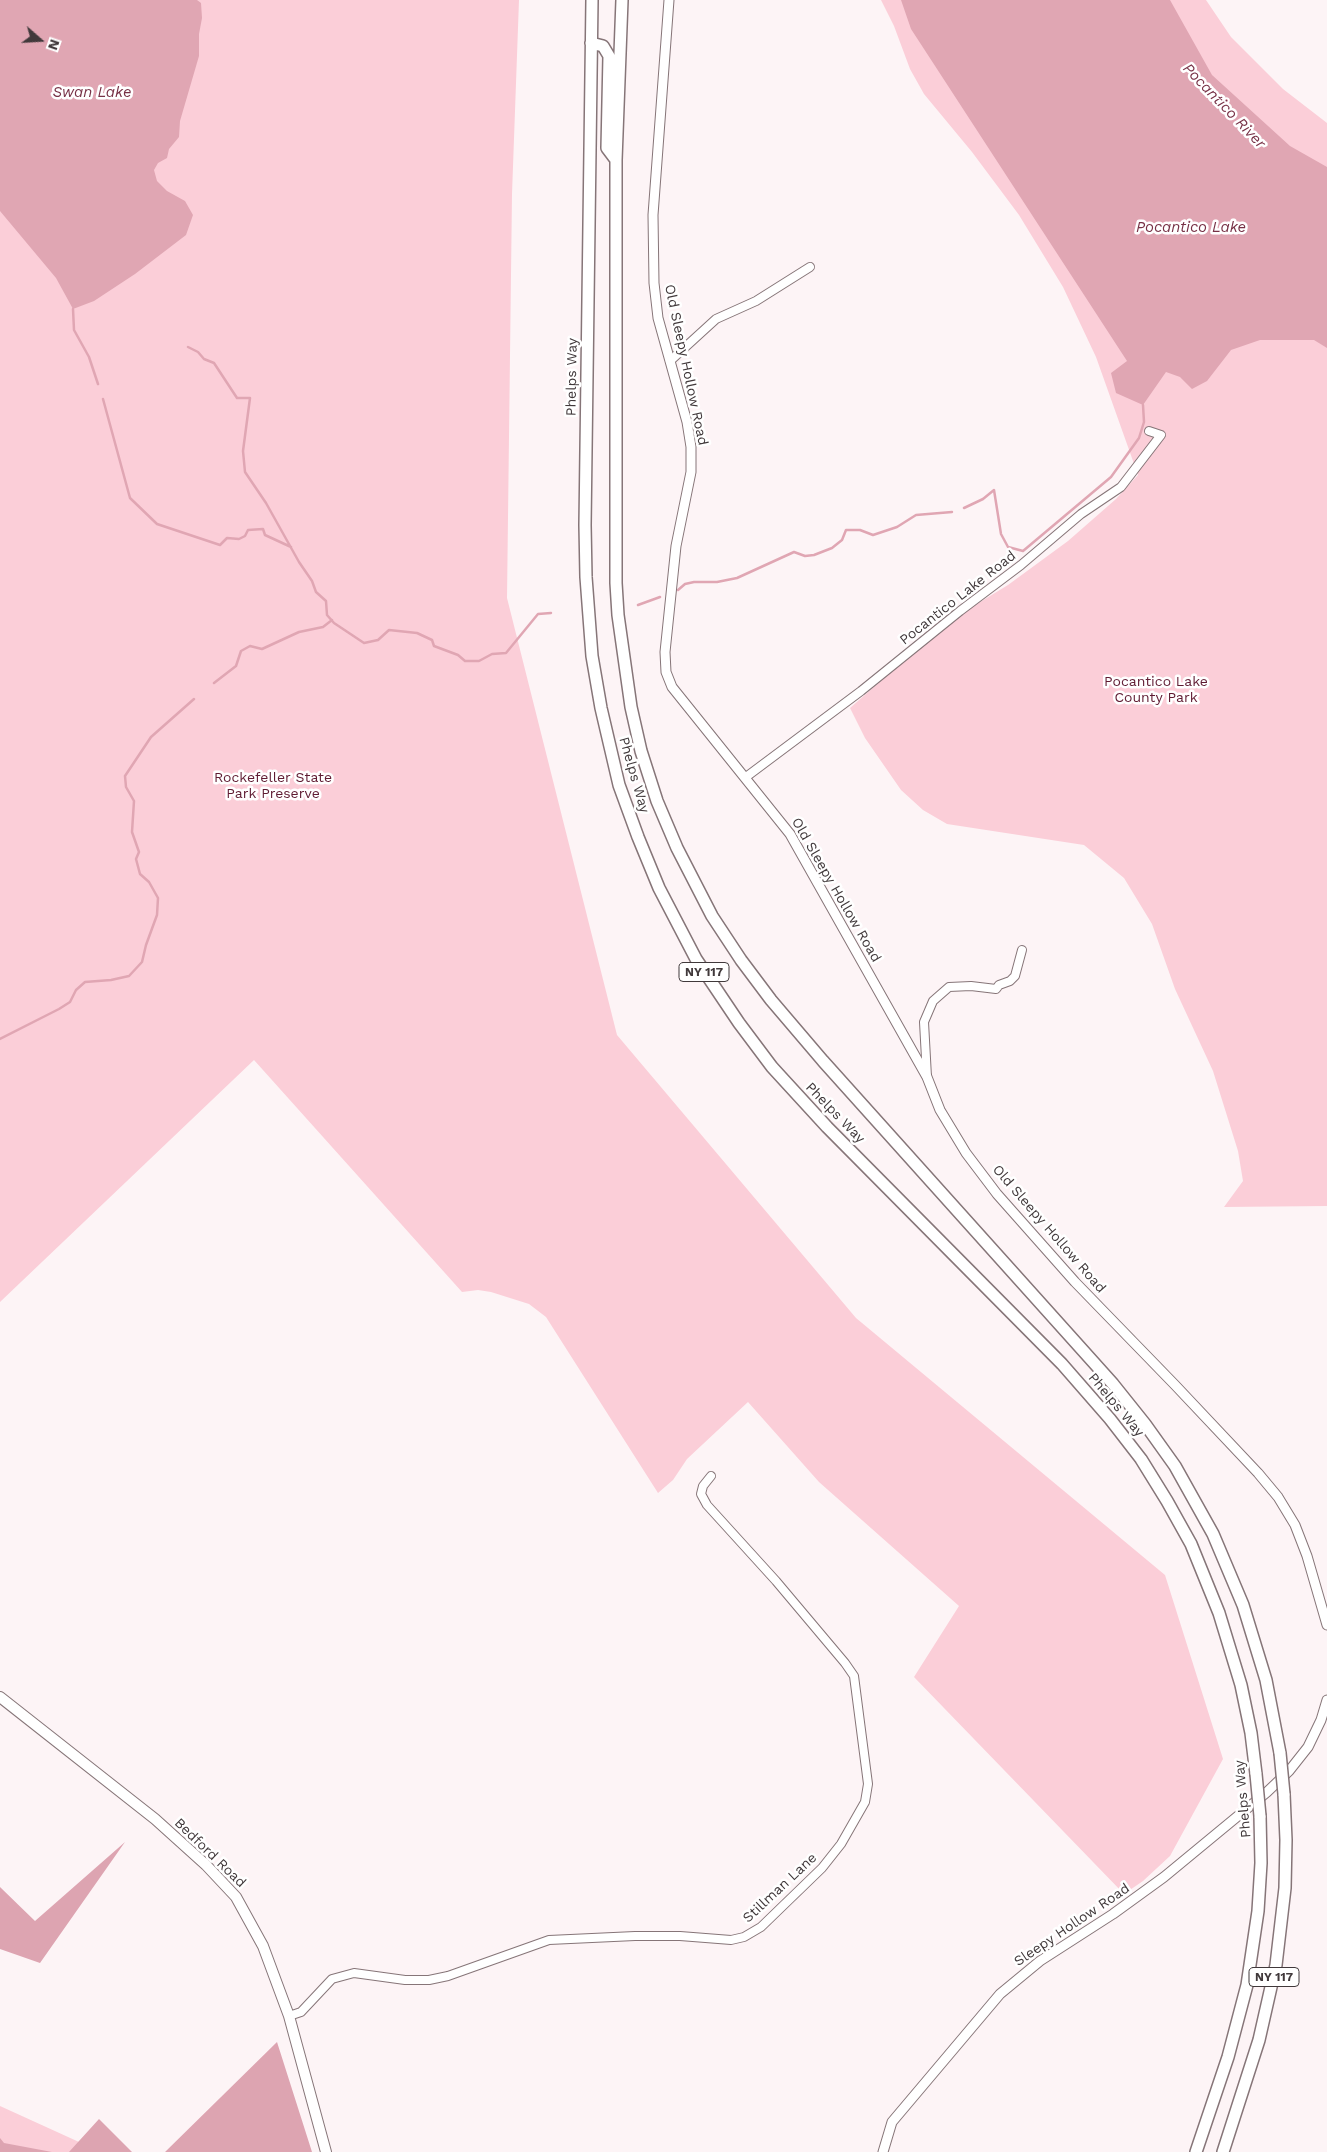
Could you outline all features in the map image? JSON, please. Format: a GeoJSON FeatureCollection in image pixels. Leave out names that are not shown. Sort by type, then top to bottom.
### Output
{"type":"FeatureCollection","features":[{"type":"Feature","properties":{"kind":"main road","name":"Phelps Way"},"geometry":{"type":"LineString","coordinates":[[592,0],[584,525],[586,586],[592,656],[601,708],[620,785],[638,836],[663,896],[696,959],[739,1023],[772,1067],[821,1121],[1062,1364],[1110,1419],[1140,1459],[1167,1501],[1191,1544],[1219,1612],[1242,1686],[1251,1733],[1260,1816],[1260,1887],[1248,1977],[1228,2057],[1196,2152]]}},
{"type":"Feature","properties":{"kind":"main road","name":"Phelps Way"},"geometry":{"type":"LineString","coordinates":[[622,0],[616,160],[616,547],[618,615],[635,727],[649,777],[666,824],[712,916],[741,960],[771,1000],[823,1061],[1107,1378],[1145,1424],[1174,1466],[1213,1534],[1243,1605],[1266,1680],[1280,1753],[1286,1840],[1285,1888],[1276,1965],[1257,2048],[1222,2152]]}},
{"type":"Feature","properties":{"kind":"main road"},"geometry":{"type":"LineString","coordinates":[[591,43],[603,46],[609,56],[607,148],[616,160]]}},
{"type":"Feature","properties":{"kind":"main road","name":"Bedford Road"},"geometry":{"type":"LineString","coordinates":[[0,1697],[155,1819],[227,1885],[247,1914],[263,1946],[289,2016],[326,2152]]}},
{"type":"Feature","properties":{"kind":"street","name":"Old Sleepy Hollow Road"},"geometry":{"type":"LineString","coordinates":[[669,0],[652,250],[658,318],[687,422],[691,447],[691,472],[676,546],[670,588],[665,652],[666,672],[672,687],[682,702],[746,777],[790,834],[927,1078],[940,1110],[966,1153],[1004,1202],[1075,1282],[1182,1392],[1278,1497],[1295,1525],[1307,1556],[1327,1625]]}},
{"type":"Feature","properties":{"kind":"street"},"geometry":{"type":"LineString","coordinates":[[670,361],[716,319],[756,301],[810,267]]}},
{"type":"Feature","properties":{"kind":"street","name":"Pocantico Lake Road"},"geometry":{"type":"LineString","coordinates":[[746,777],[861,691],[960,611],[1021,565],[1081,514],[1121,487],[1162,435],[1149,431]]}},
{"type":"Feature","properties":{"kind":"street"},"geometry":{"type":"LineString","coordinates":[[927,1078],[924,1022],[933,1001],[949,987],[971,986],[996,989],[999,985],[1010,981],[1016,976],[1022,950]]}},
{"type":"Feature","properties":{"kind":"street","name":"Stillman Lane"},"geometry":{"type":"LineString","coordinates":[[289,2016],[302,2012],[332,1979],[354,1973],[405,1980],[429,1980],[448,1976],[549,1940],[635,1936],[680,1936],[731,1940],[744,1938],[761,1927],[822,1868],[842,1844],[865,1802],[868,1784],[854,1676],[845,1662],[776,1581],[761,1567],[707,1505],[702,1494],[703,1486],[710,1476]]}},
{"type":"Feature","properties":{"kind":"street","name":"Sleepy Hollow Road"},"geometry":{"type":"LineString","coordinates":[[883,2152],[892,2122],[1000,1994],[1040,1961],[1113,1914],[1230,1825],[1289,1771],[1316,1734],[1327,1700]]}},
{"type":"Feature","properties":{"kind":"green space","name":"Rockefeller State Park Preserve"},"geometry":{"type":"Polygon","coordinates":[[[0,0],[519,0],[512,194],[507,598],[617,1035],[856,1318],[1165,1575],[1223,1759],[1170,1856],[1143,1881],[1124,1894],[914,1677],[959,1606],[819,1482],[748,1402],[687,1459],[673,1480],[658,1493],[546,1317],[529,1304],[491,1292],[478,1290],[462,1292],[254,1060],[0,1302],[0,0]]]}},
{"type":"Feature","properties":{"kind":"green space","name":"Pocantico Lake County Park"},"geometry":{"type":"Polygon","coordinates":[[[881,0],[1206,0],[1231,37],[1283,89],[1327,123],[1327,1206],[1224,1207],[1243,1181],[1238,1151],[1213,1071],[1175,989],[1152,924],[1124,878],[1084,845],[947,824],[923,810],[901,790],[865,738],[850,708],[949,621],[1008,585],[1068,541],[1116,499],[1138,475],[1096,357],[1063,287],[1019,215],[972,152],[924,94],[910,69],[894,26],[881,0]]]}},
{"type":"Feature","properties":{"kind":"green space"},"geometry":{"type":"Polygon","coordinates":[[[0,2106],[101,2152],[0,2152],[0,2106]]]}},
{"type":"Feature","properties":{"kind":"shaded area"},"geometry":{"type":"Polygon","coordinates":[[[125,1842],[40,1963],[0,1949],[0,1887],[35,1921],[125,1842]]]}},
{"type":"Feature","properties":{"kind":"shaded area"},"geometry":{"type":"Polygon","coordinates":[[[277,2042],[312,2152],[165,2152],[277,2042]]]}},
{"type":"Feature","properties":{"kind":"shaded area"},"geometry":{"type":"Polygon","coordinates":[[[99,2119],[132,2152],[69,2152],[99,2119]]]}},
{"type":"Feature","properties":{"kind":"shaded area"},"geometry":{"type":"Polygon","coordinates":[[[0,2138],[4,2143],[52,2152],[0,2152],[0,2138]]]}},
{"type":"Feature","properties":{"kind":"water","name":"Swan Lake"},"geometry":{"type":"Polygon","coordinates":[[[0,0],[197,0],[201,3],[202,18],[199,34],[199,56],[180,121],[179,137],[169,149],[167,158],[158,163],[154,170],[157,181],[167,191],[185,201],[193,215],[186,235],[135,274],[94,301],[73,309],[56,278],[0,211],[0,0]]]}},
{"type":"Feature","properties":{"kind":"water","name":"Pocantico Lake"},"geometry":{"type":"Polygon","coordinates":[[[901,0],[1170,0],[1212,75],[1290,146],[1327,167],[1327,348],[1314,340],[1260,340],[1231,350],[1207,381],[1192,389],[1180,377],[1166,372],[1143,405],[1116,393],[1111,373],[1127,361],[911,29],[901,0]]]}},
{"type":"Feature","properties":{"kind":"waterway"},"geometry":{"type":"LineString","coordinates":[[73,309],[74,330],[89,357],[98,384]]}},
{"type":"Feature","properties":{"kind":"waterway"},"geometry":{"type":"LineString","coordinates":[[188,347],[198,352],[204,359],[214,363],[237,398],[250,398],[243,451],[245,472],[266,503],[299,562],[312,581],[316,592],[326,601],[327,615],[334,623],[364,643],[378,640],[389,630],[417,633],[432,640],[434,646],[458,655],[465,661],[479,661],[492,654],[506,653],[538,614],[551,613]]}},
{"type":"Feature","properties":{"kind":"waterway"},"geometry":{"type":"LineString","coordinates":[[103,399],[130,498],[157,524],[220,545],[227,538],[239,539],[245,536],[248,530],[263,529],[265,535],[291,547]]}},
{"type":"Feature","properties":{"kind":"waterway"},"geometry":{"type":"LineString","coordinates":[[964,508],[983,499],[994,490],[1001,534],[1008,547],[1023,551],[1111,477],[1139,438],[1144,422],[1143,405]]}},
{"type":"Feature","properties":{"kind":"waterway"},"geometry":{"type":"LineString","coordinates":[[678,590],[685,584],[694,582],[717,582],[737,578],[794,552],[805,556],[814,555],[832,548],[842,540],[846,530],[860,530],[873,535],[897,527],[916,515],[952,512]]}},
{"type":"Feature","properties":{"kind":"waterway"},"geometry":{"type":"LineString","coordinates":[[638,605],[660,597]]}},
{"type":"Feature","properties":{"kind":"waterway"},"geometry":{"type":"LineString","coordinates":[[214,683],[236,666],[241,651],[250,646],[262,649],[299,632],[323,627],[332,620]]}},
{"type":"Feature","properties":{"kind":"waterway"},"geometry":{"type":"LineString","coordinates":[[0,1039],[70,1002],[76,990],[85,982],[111,980],[129,976],[142,962],[157,915],[158,898],[149,882],[140,874],[136,859],[139,852],[132,832],[134,801],[126,787],[125,776],[151,737],[194,699]]}},
{"type":"Feature","properties":{"kind":"water label","name":"Pocantico River"},"geometry":{"type":"Point","coordinates":[1224,106]}}]}
